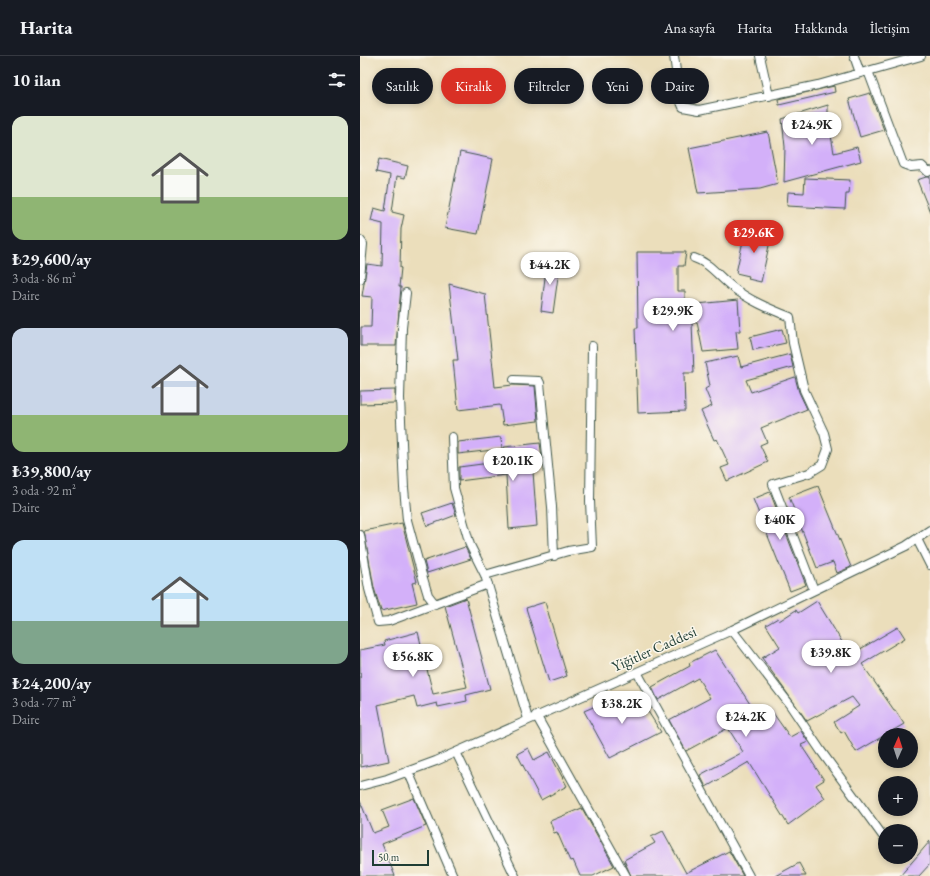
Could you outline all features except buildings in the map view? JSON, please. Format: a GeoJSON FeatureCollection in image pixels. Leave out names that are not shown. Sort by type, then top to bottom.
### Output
{"type":"FeatureCollection","features":[{"type":"Feature","properties":{"kind":"street"},"geometry":{"type":"LineString","coordinates":[[674,56],[680,100],[684,107],[699,110],[769,96],[921,56]]}},
{"type":"Feature","properties":{"kind":"street"},"geometry":{"type":"LineString","coordinates":[[760,56],[769,96]]}},
{"type":"Feature","properties":{"kind":"street"},"geometry":{"type":"LineString","coordinates":[[854,56],[864,72],[903,164],[911,167],[922,166],[928,172],[930,171]]}},
{"type":"Feature","properties":{"kind":"street"},"geometry":{"type":"LineString","coordinates":[[360,240],[363,244],[360,279]]}},
{"type":"Feature","properties":{"kind":"street"},"geometry":{"type":"LineString","coordinates":[[694,258],[705,262],[732,287],[770,309],[790,317],[793,343],[804,390],[824,433],[828,449],[822,465],[809,473],[773,484],[814,590]]}},
{"type":"Feature","properties":{"kind":"street"},"geometry":{"type":"LineString","coordinates":[[406,293],[402,328],[400,398],[404,488],[407,520],[428,595],[435,604]]}},
{"type":"Feature","properties":{"kind":"street"},"geometry":{"type":"LineString","coordinates":[[485,575],[592,547],[590,501],[592,346]]}},
{"type":"Feature","properties":{"kind":"street"},"geometry":{"type":"LineString","coordinates":[[514,380],[539,381],[540,383],[552,499],[554,556]]}},
{"type":"Feature","properties":{"kind":"street"},"geometry":{"type":"LineString","coordinates":[[452,437],[454,488],[470,545],[488,584],[528,719]]}},
{"type":"Feature","properties":{"kind":"street","name":"Yiğitler Caddesi"},"geometry":{"type":"LineString","coordinates":[[360,786],[408,771],[456,752],[536,715],[732,630],[906,546],[930,530]]}},
{"type":"Feature","properties":{"kind":"street"},"geometry":{"type":"LineString","coordinates":[[360,535],[368,581],[378,622],[389,620],[488,584]]}},
{"type":"Feature","properties":{"kind":"street"},"geometry":{"type":"LineString","coordinates":[[917,539],[930,565]]}},
{"type":"Feature","properties":{"kind":"street"},"geometry":{"type":"LineString","coordinates":[[732,630],[790,705],[821,752],[878,829]]}},
{"type":"Feature","properties":{"kind":"street"},"geometry":{"type":"LineString","coordinates":[[637,672],[749,876]]}},
{"type":"Feature","properties":{"kind":"street"},"geometry":{"type":"LineString","coordinates":[[536,715],[626,876]]}},
{"type":"Feature","properties":{"kind":"street"},"geometry":{"type":"LineString","coordinates":[[456,752],[516,876]]}},
{"type":"Feature","properties":{"kind":"street"},"geometry":{"type":"LineString","coordinates":[[408,771],[453,876]]}}]}
